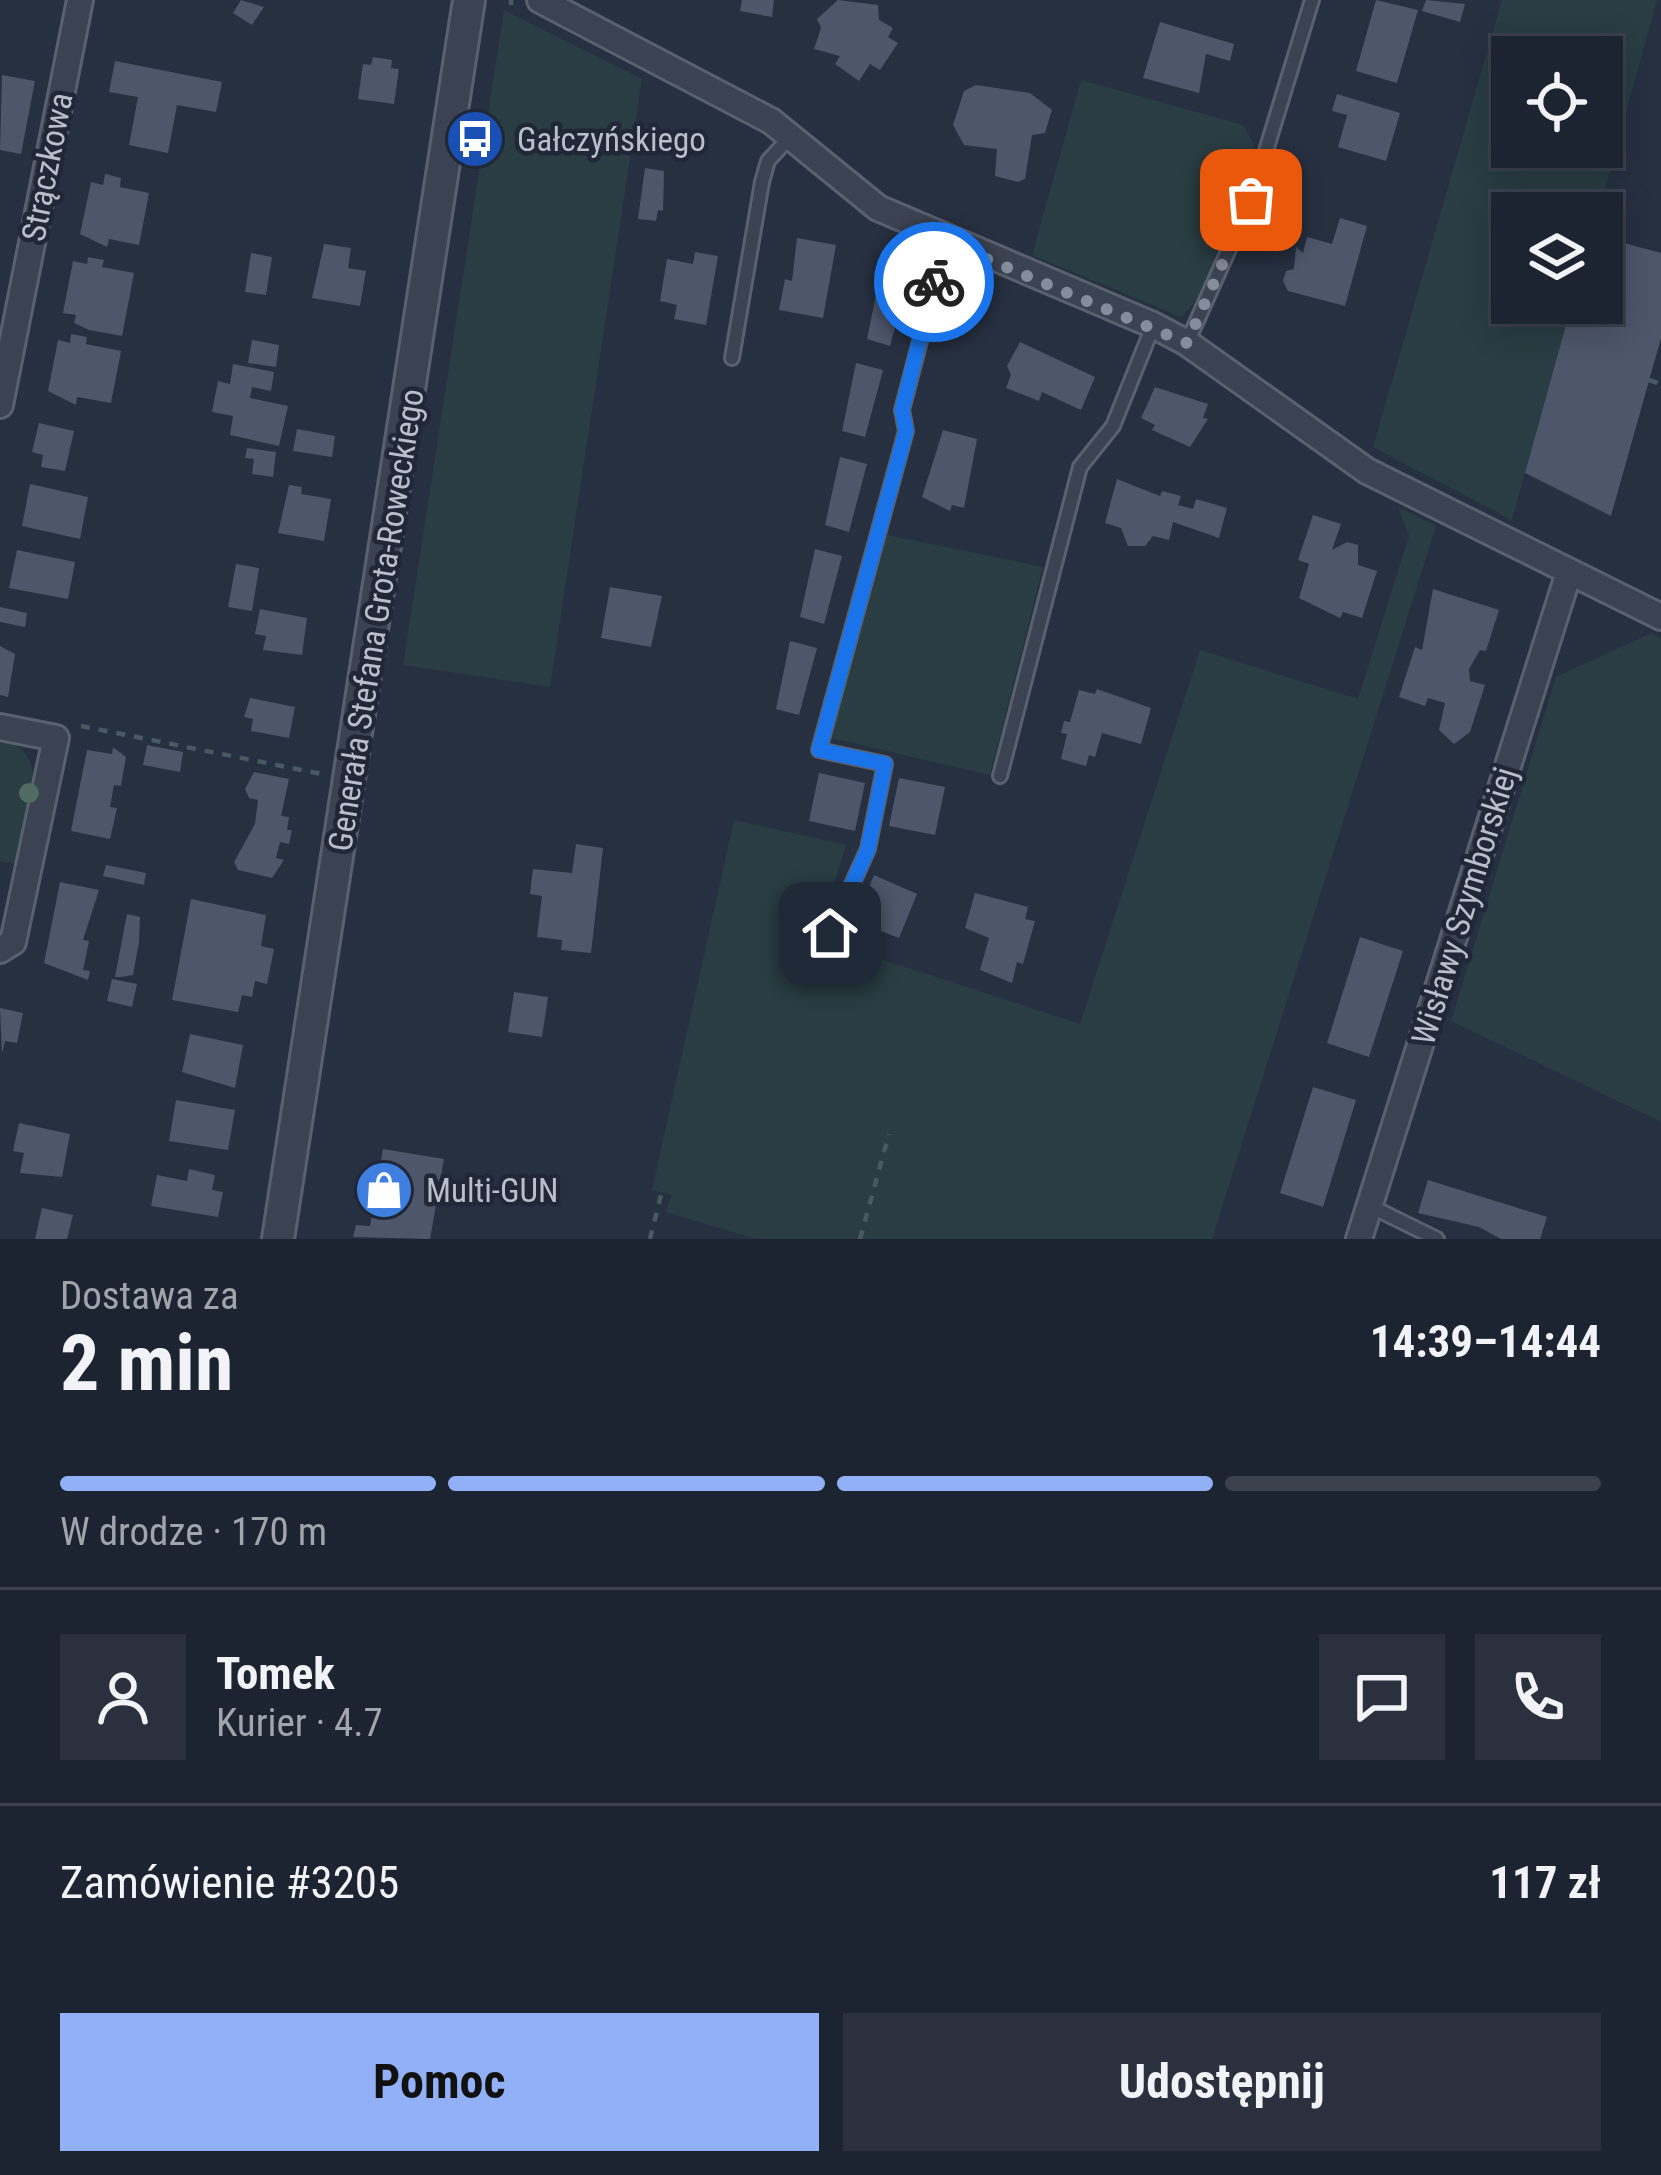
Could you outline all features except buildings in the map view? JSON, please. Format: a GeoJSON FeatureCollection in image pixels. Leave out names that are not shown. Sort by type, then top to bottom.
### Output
{"type":"FeatureCollection","features":[{"type":"Feature","properties":{"kind":"street","name":"Strączkowa"},"geometry":{"type":"LineString","coordinates":[[0,405],[80,0]]}},
{"type":"Feature","properties":{"kind":"street","name":"Generała Stefana Grota-Roweckiego"},"geometry":{"type":"LineString","coordinates":[[278,1239],[469,0]]}},
{"type":"Feature","properties":{"kind":"street"},"geometry":{"type":"LineString","coordinates":[[540,0],[771,121],[878,208],[946,242],[1153,325],[1187,343],[1367,471],[1569,572],[1659,611]]}},
{"type":"Feature","properties":{"kind":"street","name":"Wisławy Szymborskiej"},"geometry":{"type":"LineString","coordinates":[[1359,1239],[1569,572]]}},
{"type":"Feature","properties":{"kind":"street"},"geometry":{"type":"LineString","coordinates":[[0,727],[56,739],[13,942],[0,950]]}},
{"type":"Feature","properties":{"kind":"lane"},"geometry":{"type":"LineString","coordinates":[[1187,343],[1251,200],[1312,0]]}},
{"type":"Feature","properties":{"kind":"lane"},"geometry":{"type":"LineString","coordinates":[[732,358],[768,161],[791,137]]}},
{"type":"Feature","properties":{"kind":"lane"},"geometry":{"type":"LineString","coordinates":[[830,933],[868,849],[885,764],[819,750],[906,431],[902,410],[946,242]]}},
{"type":"Feature","properties":{"kind":"lane"},"geometry":{"type":"LineString","coordinates":[[1000,776],[1080,467],[1113,426],[1153,325]]}},
{"type":"Feature","properties":{"kind":"lane"},"geometry":{"type":"LineString","coordinates":[[1370,1206],[1437,1239]]}},
{"type":"Feature","properties":{"kind":"path"},"geometry":{"type":"LineString","coordinates":[[1649,380],[1661,384]]}},
{"type":"Feature","properties":{"kind":"path"},"geometry":{"type":"LineString","coordinates":[[56,739],[74,724],[350,779]]}},
{"type":"Feature","properties":{"kind":"path"},"geometry":{"type":"LineString","coordinates":[[860,1239],[889,1134]]}},
{"type":"Feature","properties":{"kind":"path"},"geometry":{"type":"LineString","coordinates":[[650,1239],[663,1187]]}},
{"type":"Feature","properties":{"kind":"green space"},"geometry":{"type":"Polygon","coordinates":[[[1502,0],[1657,0],[1623,123],[1623,36],[1492,36],[1502,0]]]}},
{"type":"Feature","properties":{"kind":"green space"},"geometry":{"type":"Polygon","coordinates":[[[504,10],[642,79],[550,687],[403,665],[504,10]]]}},
{"type":"Feature","properties":{"kind":"green space"},"geometry":{"type":"Polygon","coordinates":[[[1491,38],[1491,168],[1610,168],[1604,192],[1491,192],[1491,324],[1566,324],[1512,520],[1373,447],[1491,38]]]}},
{"type":"Feature","properties":{"kind":"green space"},"geometry":{"type":"Polygon","coordinates":[[[1081,80],[1243,125],[1254,144],[1216,260],[1181,317],[1032,255],[1081,80]]]}},
{"type":"Feature","properties":{"kind":"green space"},"geometry":{"type":"Polygon","coordinates":[[[1398,507],[1436,526],[1212,1239],[756,1239],[665,1212],[672,1195],[652,1190],[734,820],[846,845],[817,938],[1080,1024],[1200,650],[1358,699],[1409,536],[1398,507]]]}},
{"type":"Feature","properties":{"kind":"green space"},"geometry":{"type":"Polygon","coordinates":[[[887,535],[1043,567],[990,775],[831,738],[887,535]]]}},
{"type":"Feature","properties":{"kind":"green space"},"geometry":{"type":"Polygon","coordinates":[[[1651,633],[1661,638],[1661,1122],[1451,1021],[1556,677],[1651,633]]]}},
{"type":"Feature","properties":{"kind":"green space"},"geometry":{"type":"Polygon","coordinates":[[[0,737],[18,746],[33,774],[32,810],[19,865],[0,861],[0,737]]]}},
{"type":"Feature","properties":{"kind":"way so far"},"geometry":{"type":"LineString","coordinates":[[934,282],[946,242],[1187,343],[1251,200]]}},
{"type":"Feature","properties":{"kind":"place","name":"Gałczyńskiego"},"geometry":{"type":"Point","coordinates":[475,139]}},
{"type":"Feature","properties":{"kind":"place","name":"Multi-GUN"},"geometry":{"type":"Point","coordinates":[384,1190]}},
{"type":"Feature","properties":{"kind":"route"},"geometry":{"type":"LineString","coordinates":[[830,933],[868,849],[885,764],[819,750],[906,431],[902,410],[934,282]]}}]}
